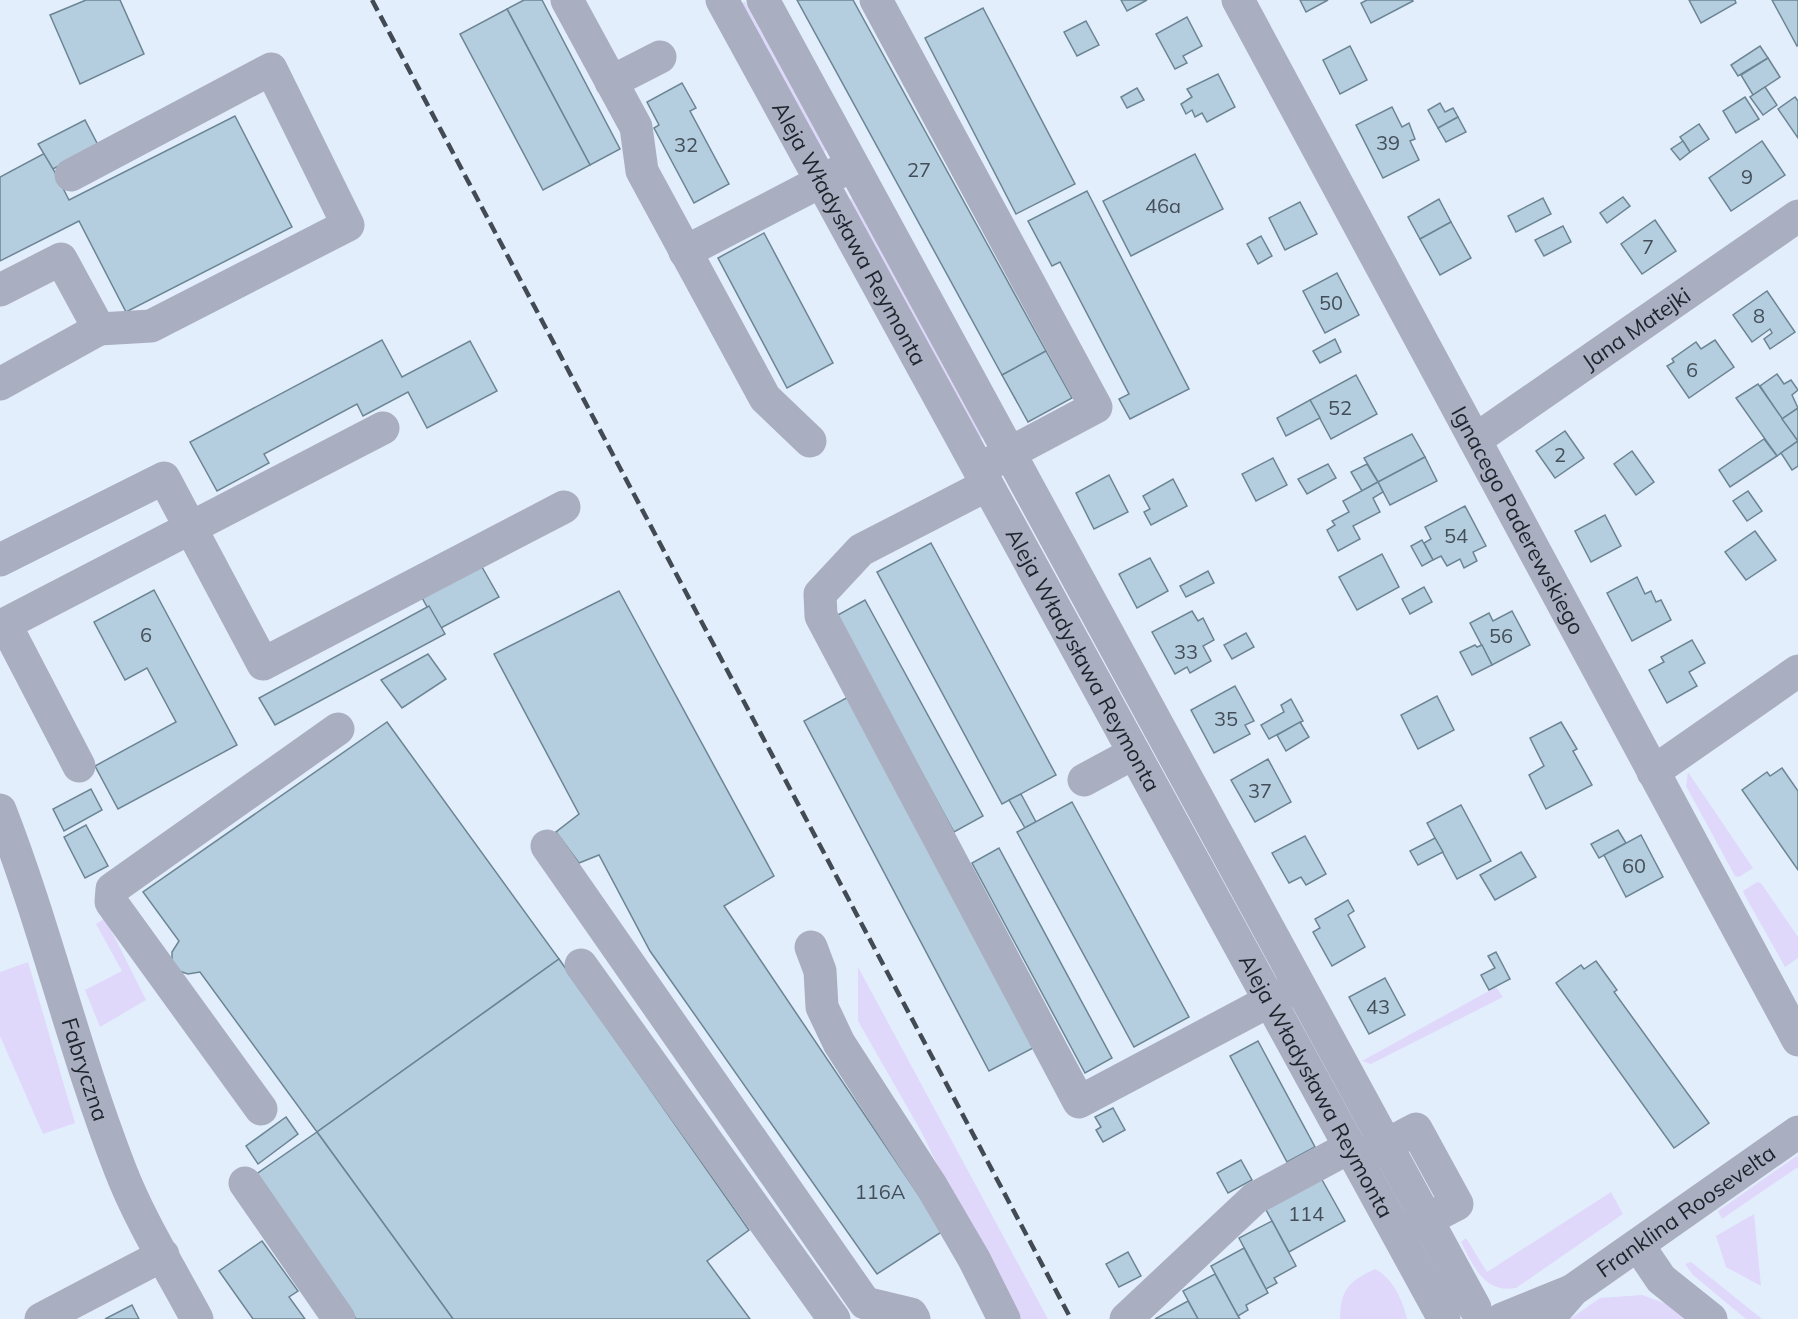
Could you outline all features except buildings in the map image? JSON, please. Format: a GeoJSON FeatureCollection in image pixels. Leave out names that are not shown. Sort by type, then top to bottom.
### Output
{"type":"FeatureCollection","features":[{"type":"Feature","properties":{"kind":"street"},"geometry":{"type":"LineString","coordinates":[[567,0],[636,127],[642,171],[765,398],[810,441]]}},
{"type":"Feature","properties":{"kind":"street","name":"Aleja Władysława Reymonta"},"geometry":{"type":"LineString","coordinates":[[722,0],[1444,1319]]}},
{"type":"Feature","properties":{"kind":"street","name":"Aleja Władysława Reymonta"},"geometry":{"type":"LineString","coordinates":[[763,0],[1427,1220],[1482,1316]]}},
{"type":"Feature","properties":{"kind":"street"},"geometry":{"type":"LineString","coordinates":[[876,0],[1096,407],[1010,453],[983,477],[861,550],[820,594],[821,616],[1078,1102],[1299,985]]}},
{"type":"Feature","properties":{"kind":"street","name":"Ignacego Paderewskiego"},"geometry":{"type":"LineString","coordinates":[[1238,0],[1798,1040]]}},
{"type":"Feature","properties":{"kind":"street"},"geometry":{"type":"LineString","coordinates":[[611,82],[660,57]]}},
{"type":"Feature","properties":{"kind":"street"},"geometry":{"type":"LineString","coordinates":[[0,384],[99,329],[151,326],[348,225],[271,69],[71,175]]}},
{"type":"Feature","properties":{"kind":"street"},"geometry":{"type":"LineString","coordinates":[[686,252],[852,165]]}},
{"type":"Feature","properties":{"kind":"street","name":"Jana Matejki"},"geometry":{"type":"LineString","coordinates":[[1475,440],[1798,216]]}},
{"type":"Feature","properties":{"kind":"street"},"geometry":{"type":"LineString","coordinates":[[0,290],[61,259],[99,329]]}},
{"type":"Feature","properties":{"kind":"street"},"geometry":{"type":"LineString","coordinates":[[79,766],[11,661],[5,624],[382,428]]}},
{"type":"Feature","properties":{"kind":"street"},"geometry":{"type":"LineString","coordinates":[[0,560],[164,478],[263,664],[564,507]]}},
{"type":"Feature","properties":{"kind":"street"},"geometry":{"type":"LineString","coordinates":[[1653,772],[1798,671]]}},
{"type":"Feature","properties":{"kind":"street"},"geometry":{"type":"LineString","coordinates":[[261,1109],[111,902],[112,889],[338,729]]}},
{"type":"Feature","properties":{"kind":"street"},"geometry":{"type":"LineString","coordinates":[[1084,780],[1134,753]]}},
{"type":"Feature","properties":{"kind":"street","name":"Fabryczna"},"geometry":{"type":"LineString","coordinates":[[0,810],[19,859],[95,1100],[121,1171],[197,1319]]}},
{"type":"Feature","properties":{"kind":"street"},"geometry":{"type":"LineString","coordinates":[[547,846],[865,1303],[911,1314],[914,1319]]}},
{"type":"Feature","properties":{"kind":"street"},"geometry":{"type":"LineString","coordinates":[[811,947],[820,971],[822,1007],[839,1043],[932,1187],[974,1259],[1004,1319]]}},
{"type":"Feature","properties":{"kind":"street"},"geometry":{"type":"LineString","coordinates":[[581,965],[834,1319]]}},
{"type":"Feature","properties":{"kind":"street","name":"Franklina Roosevelta"},"geometry":{"type":"LineString","coordinates":[[1548,1319],[1573,1290],[1798,1132]]}},
{"type":"Feature","properties":{"kind":"street"},"geometry":{"type":"LineString","coordinates":[[1126,1319],[1255,1198],[1354,1154],[1386,1144]]}},
{"type":"Feature","properties":{"kind":"street"},"geometry":{"type":"LineString","coordinates":[[245,1183],[339,1319]]}},
{"type":"Feature","properties":{"kind":"street"},"geometry":{"type":"LineString","coordinates":[[1398,1235],[1427,1220]]}},
{"type":"Feature","properties":{"kind":"street"},"geometry":{"type":"LineString","coordinates":[[1638,1245],[1661,1279],[1711,1319]]}},
{"type":"Feature","properties":{"kind":"street"},"geometry":{"type":"LineString","coordinates":[[41,1319],[163,1255]]}},
{"type":"Feature","properties":{"kind":"street"},"geometry":{"type":"LineString","coordinates":[[1424,1281],[1433,1319]]}},
{"type":"Feature","properties":{"kind":"street","name":"Franklina Roosevelta"},"geometry":{"type":"LineString","coordinates":[[1482,1316],[1573,1290]]}},
{"type":"Feature","properties":{"kind":"shaded area"},"geometry":{"type":"Polygon","coordinates":[[[745,2],[826,150],[822,153],[740,4],[745,2]]]}},
{"type":"Feature","properties":{"kind":"shaded area"},"geometry":{"type":"Polygon","coordinates":[[[852,198],[983,436],[979,440],[848,200],[852,198]]]}},
{"type":"Feature","properties":{"kind":"shaded area"},"geometry":{"type":"Polygon","coordinates":[[[1688,772],[1753,868],[1739,877],[1735,876],[1686,786],[1688,772]]]}},
{"type":"Feature","properties":{"kind":"shaded area"},"geometry":{"type":"Polygon","coordinates":[[[1757,882],[1761,883],[1798,937],[1798,958],[1785,967],[1743,891],[1757,882]]]}},
{"type":"Feature","properties":{"kind":"shaded area"},"geometry":{"type":"Polygon","coordinates":[[[105,918],[146,1000],[100,1027],[85,990],[122,971],[96,924],[105,918]]]}},
{"type":"Feature","properties":{"kind":"shaded area"},"geometry":{"type":"Polygon","coordinates":[[[28,962],[75,1123],[43,1134],[0,1036],[0,972],[28,962]]]}},
{"type":"Feature","properties":{"kind":"shaded area"},"geometry":{"type":"Polygon","coordinates":[[[858,967],[1048,1319],[1012,1319],[922,1133],[858,1021],[858,967]]]}},
{"type":"Feature","properties":{"kind":"shaded area"},"geometry":{"type":"Polygon","coordinates":[[[1496,987],[1503,997],[1371,1064],[1362,1061],[1496,987]]]}},
{"type":"Feature","properties":{"kind":"shaded area"},"geometry":{"type":"Polygon","coordinates":[[[1798,1155],[1798,1167],[1722,1219],[1718,1211],[1798,1155]]]}},
{"type":"Feature","properties":{"kind":"shaded area"},"geometry":{"type":"Polygon","coordinates":[[[1611,1192],[1623,1214],[1516,1288],[1505,1289],[1488,1282],[1475,1268],[1461,1242],[1466,1238],[1487,1272],[1611,1192]]]}},
{"type":"Feature","properties":{"kind":"shaded area"},"geometry":{"type":"Polygon","coordinates":[[[1754,1214],[1761,1286],[1726,1267],[1716,1236],[1754,1214]]]}},
{"type":"Feature","properties":{"kind":"shaded area"},"geometry":{"type":"Polygon","coordinates":[[[1691,1262],[1762,1319],[1746,1319],[1693,1275],[1685,1264],[1691,1262]]]}},
{"type":"Feature","properties":{"kind":"shaded area"},"geometry":{"type":"Polygon","coordinates":[[[1375,1269],[1392,1284],[1400,1297],[1407,1319],[1340,1319],[1344,1294],[1352,1282],[1375,1269]]]}},
{"type":"Feature","properties":{"kind":"shaded area"},"geometry":{"type":"Polygon","coordinates":[[[1642,1295],[1667,1304],[1687,1319],[1570,1319],[1600,1298],[1642,1295]]]}},
{"type":"Feature","properties":{"kind":"railway"},"geometry":{"type":"LineString","coordinates":[[372,0],[1071,1319]]}}]}
